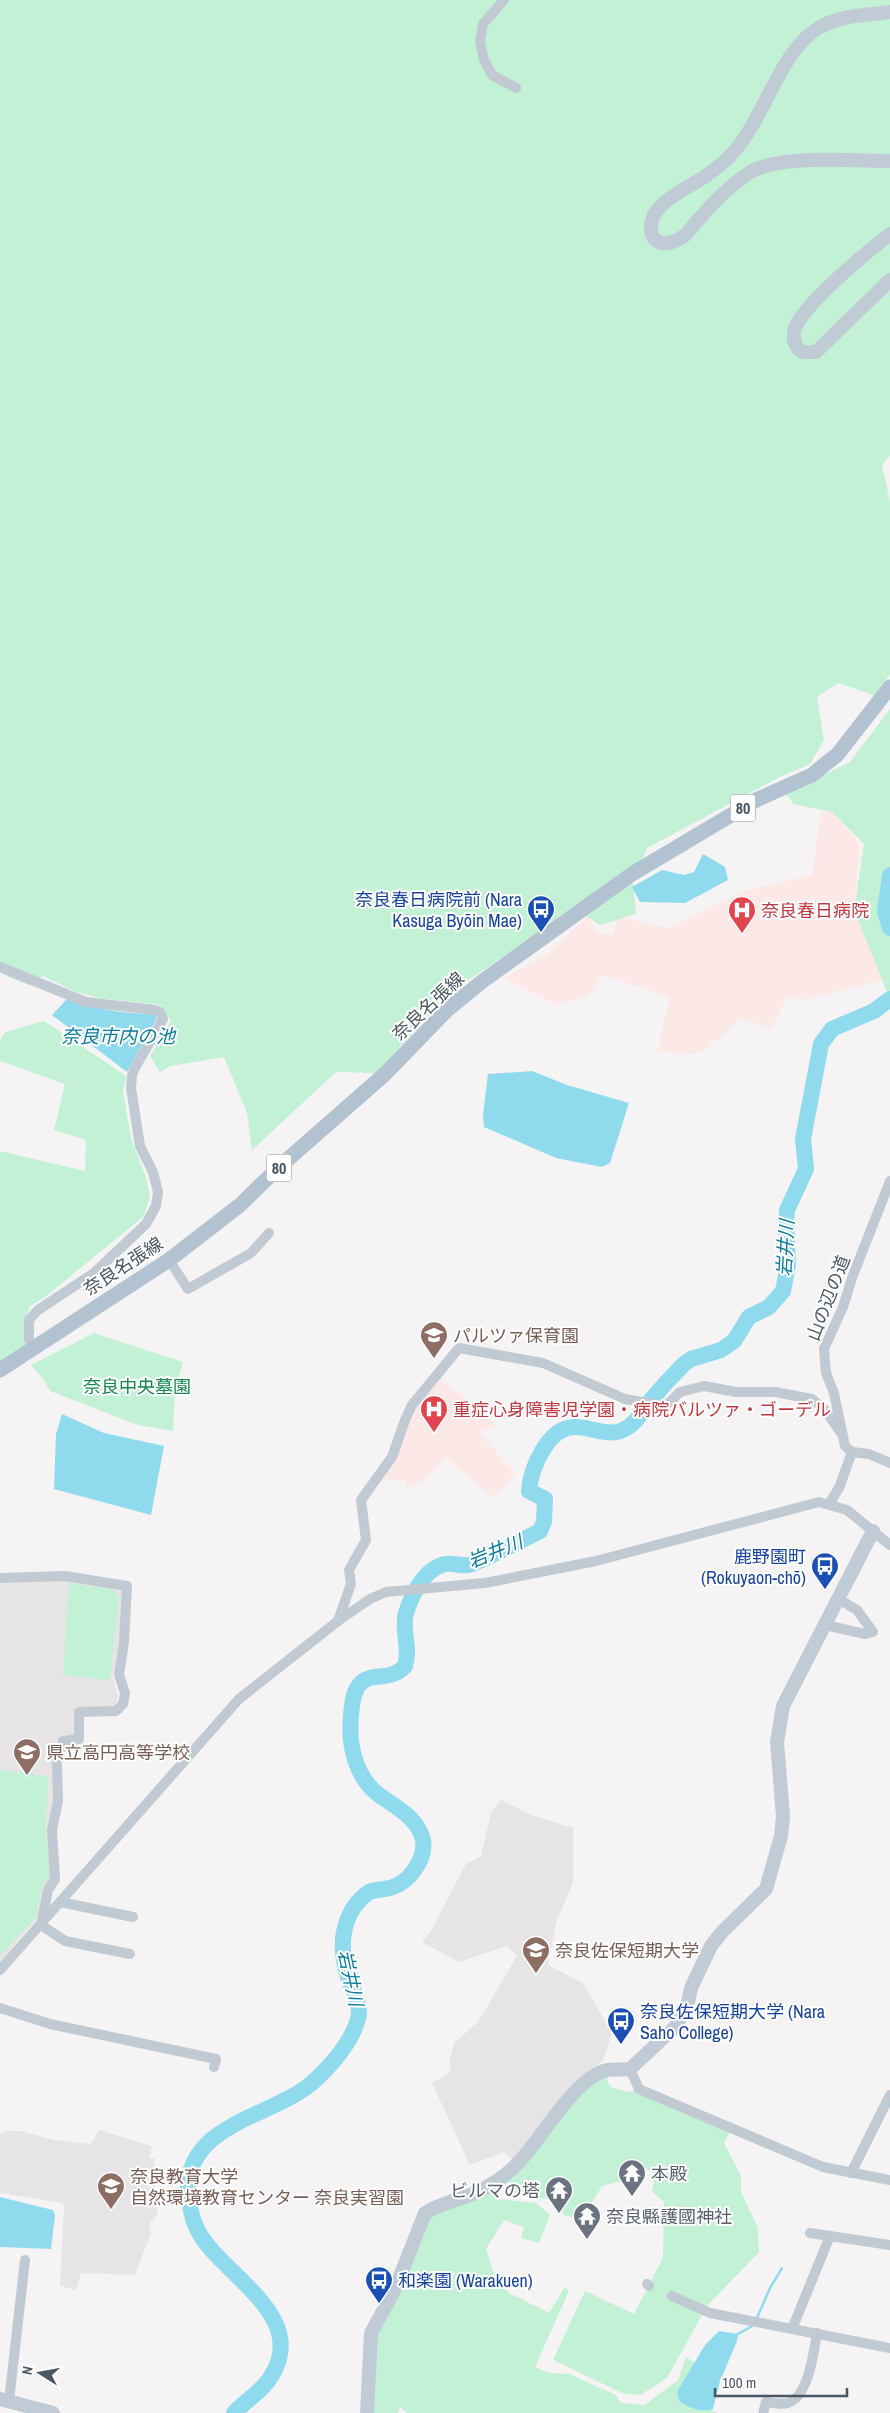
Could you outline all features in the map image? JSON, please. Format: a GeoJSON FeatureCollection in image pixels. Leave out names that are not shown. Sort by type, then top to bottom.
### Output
{"type":"FeatureCollection","features":[{"type":"Feature","properties":{"kind":"main road","name":"奈良名張線"},"geometry":{"type":"LineString","coordinates":[[0,1370],[169,1260],[240,1205],[385,1074],[447,1010],[484,980],[632,874],[758,799],[812,775],[837,755],[890,687]]}},
{"type":"Feature","properties":{"kind":"street"},"geometry":{"type":"LineString","coordinates":[[504,0],[483,24],[480,42],[484,60],[492,75],[516,88]]}},
{"type":"Feature","properties":{"kind":"street"},"geometry":{"type":"LineString","coordinates":[[890,12],[839,20],[820,27],[807,37],[794,52],[749,130],[731,155],[710,174],[664,203],[651,222],[651,233],[654,239],[662,244],[672,242],[684,236],[724,192],[750,172],[772,164],[790,161],[890,161]]}},
{"type":"Feature","properties":{"kind":"street"},"geometry":{"type":"LineString","coordinates":[[890,234],[866,253],[818,298],[802,317],[794,333],[796,346],[802,352],[816,352],[890,280]]}},
{"type":"Feature","properties":{"kind":"street"},"geometry":{"type":"LineString","coordinates":[[0,968],[86,1002],[155,1010],[160,1012],[163,1019],[136,1066],[132,1075],[131,1088],[140,1146],[153,1172],[158,1192],[156,1206],[146,1224],[94,1273],[38,1310],[29,1320],[29,1339],[33,1347]]}},
{"type":"Feature","properties":{"kind":"street","name":"山の辺の道"},"geometry":{"type":"LineString","coordinates":[[842,1434],[834,1393],[826,1373],[824,1349],[843,1307],[852,1278],[890,1181]]}},
{"type":"Feature","properties":{"kind":"street"},"geometry":{"type":"LineString","coordinates":[[169,1260],[188,1289],[251,1253],[269,1233]]}},
{"type":"Feature","properties":{"kind":"street"},"geometry":{"type":"LineString","coordinates":[[338,1621],[351,1584],[349,1570],[366,1540],[367,1531],[361,1500],[392,1457],[412,1405],[459,1348],[544,1363],[625,1399],[659,1405],[669,1403],[680,1392],[704,1386],[736,1392],[775,1392],[812,1400],[824,1409],[842,1434],[845,1446],[852,1452],[869,1454],[890,1463]]}},
{"type":"Feature","properties":{"kind":"street"},"geometry":{"type":"LineString","coordinates":[[829,1504],[839,1488],[852,1452]]}},
{"type":"Feature","properties":{"kind":"street"},"geometry":{"type":"LineString","coordinates":[[0,1970],[239,1699],[338,1621],[386,1592],[485,1583],[596,1562],[819,1502],[847,1510],[890,1545]]}},
{"type":"Feature","properties":{"kind":"street"},"geometry":{"type":"LineString","coordinates":[[367,2413],[370,2333],[395,2289],[424,2213],[472,2194],[504,2175],[518,2164],[565,2103],[594,2076],[607,2070],[630,2069],[675,2027],[686,2007],[691,1988],[711,1946],[722,1932],[766,1889],[781,1836],[783,1816],[777,1742],[783,1706],[873,1530]]}},
{"type":"Feature","properties":{"kind":"street"},"geometry":{"type":"LineString","coordinates":[[0,1578],[65,1576],[127,1586],[124,1642],[119,1675],[125,1693],[123,1704],[116,1711],[79,1712],[79,1738],[63,1741],[57,1762],[58,1801],[52,1830],[55,1879],[48,1890],[41,1925]]}},
{"type":"Feature","properties":{"kind":"street"},"geometry":{"type":"LineString","coordinates":[[825,1625],[866,1634],[873,1632],[857,1610],[838,1598]]}},
{"type":"Feature","properties":{"kind":"street"},"geometry":{"type":"LineString","coordinates":[[60,1902],[133,1917]]}},
{"type":"Feature","properties":{"kind":"street"},"geometry":{"type":"LineString","coordinates":[[41,1925],[65,1941],[130,1954]]}},
{"type":"Feature","properties":{"kind":"street"},"geometry":{"type":"LineString","coordinates":[[0,2008],[50,2024],[216,2059],[214,2067]]}},
{"type":"Feature","properties":{"kind":"street"},"geometry":{"type":"LineString","coordinates":[[630,2069],[639,2088],[823,2167],[890,2180]]}},
{"type":"Feature","properties":{"kind":"street"},"geometry":{"type":"LineString","coordinates":[[851,2172],[890,2095]]}},
{"type":"Feature","properties":{"kind":"street"},"geometry":{"type":"LineString","coordinates":[[810,2233],[890,2245]]}},
{"type":"Feature","properties":{"kind":"street"},"geometry":{"type":"LineString","coordinates":[[792,2329],[830,2236]]}},
{"type":"Feature","properties":{"kind":"street"},"geometry":{"type":"LineString","coordinates":[[25,2260],[5,2400],[53,2413]]}},
{"type":"Feature","properties":{"kind":"street"},"geometry":{"type":"LineString","coordinates":[[672,2296],[710,2313],[890,2348]]}},
{"type":"Feature","properties":{"kind":"street"},"geometry":{"type":"LineString","coordinates":[[763,2413],[766,2402],[786,2404],[800,2395],[810,2369],[818,2333]]}},
{"type":"Feature","properties":{"kind":"shaded area","name":"奈良春日病院"},"geometry":{"type":"Polygon","coordinates":[[[821,812],[832,812],[860,844],[854,910],[890,966],[882,980],[801,1000],[787,996],[772,1029],[751,1021],[738,1020],[704,1051],[685,1055],[658,1050],[670,997],[603,975],[587,996],[557,1005],[504,978],[545,956],[588,916],[598,934],[613,935],[618,917],[667,928],[745,891],[812,875],[821,812]]]}},
{"type":"Feature","properties":{"kind":"shaded area"},"geometry":{"type":"Polygon","coordinates":[[[440,1380],[480,1408],[496,1426],[478,1432],[515,1473],[495,1498],[446,1458],[427,1478],[407,1488],[405,1480],[382,1480],[413,1408],[440,1380]]]}},
{"type":"Feature","properties":{"kind":"shaded area","name":"県立高円高等学校"},"geometry":{"type":"Polygon","coordinates":[[[51,1579],[119,1586],[123,1591],[120,1641],[113,1678],[118,1696],[117,1702],[111,1708],[75,1710],[74,1736],[60,1739],[52,1876],[38,1917],[0,1962],[0,1581],[51,1579]]]}},
{"type":"Feature","properties":{"kind":"shaded area","name":"奈良佐保短期大学"},"geometry":{"type":"Polygon","coordinates":[[[501,1800],[531,1815],[573,1828],[573,1883],[556,1922],[548,1965],[583,1983],[612,2033],[603,2060],[565,2094],[514,2160],[504,2152],[470,2165],[432,2083],[451,2072],[449,2063],[454,2043],[478,2022],[517,1956],[507,1946],[459,1962],[422,1942],[431,1931],[466,1864],[481,1856],[491,1812],[501,1800]]]}},
{"type":"Feature","properties":{"kind":"shaded area","name":"奈良教育大学 自然環境教育センター 奈良実習園"},"geometry":{"type":"Polygon","coordinates":[[[99,2130],[152,2146],[149,2158],[155,2159],[153,2172],[158,2214],[149,2223],[151,2233],[135,2275],[81,2273],[76,2290],[60,2286],[64,2206],[62,2203],[0,2193],[0,2134],[6,2131],[21,2131],[54,2140],[91,2144],[99,2130]]]}},
{"type":"Feature","properties":{"kind":"green space"},"geometry":{"type":"Polygon","coordinates":[[[0,0],[890,0],[890,455],[882,465],[890,502],[890,674],[876,696],[838,683],[817,697],[824,740],[810,764],[782,776],[647,848],[633,881],[636,914],[600,925],[576,909],[453,990],[376,1073],[336,1072],[252,1150],[247,1113],[224,1057],[171,1066],[160,1072],[150,1056],[171,1021],[160,1005],[99,998],[74,991],[43,976],[29,985],[8,977],[0,969],[0,0]]]}},
{"type":"Feature","properties":{"kind":"green space"},"geometry":{"type":"Polygon","coordinates":[[[890,709],[890,999],[854,910],[864,844],[832,812],[793,804],[786,793],[850,762],[890,709]]]}},
{"type":"Feature","properties":{"kind":"green space"},"geometry":{"type":"Polygon","coordinates":[[[44,1021],[126,1076],[123,1091],[131,1138],[146,1178],[150,1196],[144,1216],[45,1297],[30,1306],[27,1315],[25,1349],[0,1364],[0,1151],[85,1171],[86,1140],[54,1130],[65,1084],[0,1061],[0,1040],[5,1032],[44,1021]]]}},
{"type":"Feature","properties":{"kind":"green space","name":"奈良中央墓園"},"geometry":{"type":"Polygon","coordinates":[[[94,1333],[183,1362],[175,1391],[173,1431],[138,1425],[50,1391],[44,1380],[31,1365],[94,1333]]]}},
{"type":"Feature","properties":{"kind":"green space"},"geometry":{"type":"Polygon","coordinates":[[[69,1583],[114,1590],[119,1597],[110,1680],[63,1675],[69,1583]]]}},
{"type":"Feature","properties":{"kind":"green space"},"geometry":{"type":"Polygon","coordinates":[[[0,1770],[48,1776],[46,1832],[50,1876],[42,1886],[36,1917],[0,1956],[0,1770]]]}},
{"type":"Feature","properties":{"kind":"green space"},"geometry":{"type":"Polygon","coordinates":[[[609,2073],[607,2081],[612,2088],[628,2092],[637,2090],[730,2132],[724,2143],[741,2176],[741,2192],[758,2228],[759,2252],[707,2306],[667,2378],[640,2395],[622,2393],[553,2360],[585,2291],[634,2314],[663,2258],[664,2202],[652,2191],[656,2174],[639,2165],[626,2180],[602,2186],[582,2218],[564,2216],[559,2200],[514,2195],[507,2179],[595,2078],[609,2073]]]}},
{"type":"Feature","properties":{"kind":"green space"},"geometry":{"type":"Polygon","coordinates":[[[495,2189],[499,2199],[536,2203],[550,2215],[539,2243],[521,2238],[524,2227],[504,2220],[486,2249],[497,2283],[511,2294],[549,2313],[565,2287],[569,2291],[535,2367],[549,2373],[569,2374],[616,2395],[621,2403],[645,2405],[678,2380],[686,2357],[700,2366],[678,2397],[718,2413],[407,2413],[400,2407],[398,2413],[371,2413],[375,2335],[429,2214],[495,2189]]]}},
{"type":"Feature","properties":{"kind":"water"},"geometry":{"type":"Polygon","coordinates":[[[703,854],[725,867],[728,880],[685,903],[640,902],[632,887],[662,870],[684,875],[694,872],[703,854]]]}},
{"type":"Feature","properties":{"kind":"water","name":"奈良市内の池"},"geometry":{"type":"Polygon","coordinates":[[[67,999],[110,1010],[155,1014],[157,1018],[127,1072],[52,1015],[67,999]]]}},
{"type":"Feature","properties":{"kind":"water"},"geometry":{"type":"Polygon","coordinates":[[[532,1071],[567,1085],[629,1103],[610,1163],[602,1167],[556,1158],[484,1127],[483,1114],[488,1074],[532,1071]]]}},
{"type":"Feature","properties":{"kind":"water"},"geometry":{"type":"Polygon","coordinates":[[[62,1414],[104,1433],[164,1446],[151,1515],[54,1489],[56,1434],[62,1414]]]}},
{"type":"Feature","properties":{"kind":"water"},"geometry":{"type":"Polygon","coordinates":[[[0,2197],[53,2210],[55,2215],[51,2249],[0,2247],[0,2197]]]}},
{"type":"Feature","properties":{"kind":"water"},"geometry":{"type":"Polygon","coordinates":[[[719,2331],[738,2334],[737,2341],[720,2381],[713,2409],[704,2410],[687,2406],[679,2401],[677,2392],[705,2345],[719,2331]]]}},
{"type":"Feature","properties":{"kind":"waterway","name":"岩井川"},"geometry":{"type":"LineString","coordinates":[[890,875],[885,912],[890,928]]}},
{"type":"Feature","properties":{"kind":"waterway","name":"岩井川"},"geometry":{"type":"LineString","coordinates":[[234,2413],[259,2391],[272,2375],[280,2353],[279,2333],[270,2314],[257,2296],[208,2246],[197,2229],[193,2220],[188,2190],[192,2168],[202,2150],[217,2136],[235,2124],[295,2095],[312,2083],[340,2054],[355,2028],[359,2014],[358,2003],[348,1977],[343,1952],[345,1926],[348,1918],[356,1905],[369,1892],[393,1887],[411,1875],[422,1855],[423,1840],[416,1825],[399,1809],[371,1788],[359,1769],[352,1748],[350,1726],[352,1702],[356,1690],[366,1680],[393,1674],[405,1666],[407,1659],[406,1613],[415,1590],[431,1571],[445,1564],[472,1564],[540,1531],[544,1522],[545,1499],[529,1491],[530,1482],[537,1460],[549,1441],[557,1433],[576,1427],[607,1432],[625,1429],[637,1420],[658,1391],[684,1364],[691,1359],[721,1350],[734,1341],[749,1317],[769,1307],[783,1291],[788,1265],[787,1210],[806,1169],[803,1139],[821,1044],[832,1029],[874,1011],[890,999]]}},
{"type":"Feature","properties":{"kind":"waterway"},"geometry":{"type":"LineString","coordinates":[[756,2320],[770,2288],[782,2268]]}},
{"type":"Feature","properties":{"kind":"waterway"},"geometry":{"type":"LineString","coordinates":[[738,2334],[754,2325]]}},
{"type":"Feature","properties":{"kind":"place","name":"奈良春日病院前 (Nara Kasuga Byōin Mae)"},"geometry":{"type":"Point","coordinates":[541,933]}},
{"type":"Feature","properties":{"kind":"place","name":"奈良春日病院"},"geometry":{"type":"Point","coordinates":[742,934]}},
{"type":"Feature","properties":{"kind":"place","name":"パルツァ保育園"},"geometry":{"type":"Point","coordinates":[434,1359]}},
{"type":"Feature","properties":{"kind":"place","name":"重症心身障害児学園・病院バルツァ・ゴーデル"},"geometry":{"type":"Point","coordinates":[434,1433]}},
{"type":"Feature","properties":{"kind":"place","name":"鹿野園町 (Rokuyaon-chō)"},"geometry":{"type":"Point","coordinates":[825,1590]}},
{"type":"Feature","properties":{"kind":"place","name":"県立高円高等学校"},"geometry":{"type":"Point","coordinates":[27,1776]}},
{"type":"Feature","properties":{"kind":"place","name":"奈良佐保短期大学"},"geometry":{"type":"Point","coordinates":[536,1974]}},
{"type":"Feature","properties":{"kind":"place","name":"奈良佐保短期大学 (Nara Saho College)"},"geometry":{"type":"Point","coordinates":[621,2045]}},
{"type":"Feature","properties":{"kind":"place","name":"本殿"},"geometry":{"type":"Point","coordinates":[632,2197]}},
{"type":"Feature","properties":{"kind":"place","name":"奈良教育大学 自然環境教育センター 奈良実習園"},"geometry":{"type":"Point","coordinates":[111,2210]}},
{"type":"Feature","properties":{"kind":"place","name":"ビルマの塔"},"geometry":{"type":"Point","coordinates":[559,2214]}},
{"type":"Feature","properties":{"kind":"place","name":"奈良縣護國神社"},"geometry":{"type":"Point","coordinates":[587,2240]}},
{"type":"Feature","properties":{"kind":"place","name":"和楽園 (Warakuen)"},"geometry":{"type":"Point","coordinates":[379,2304]}}]}
